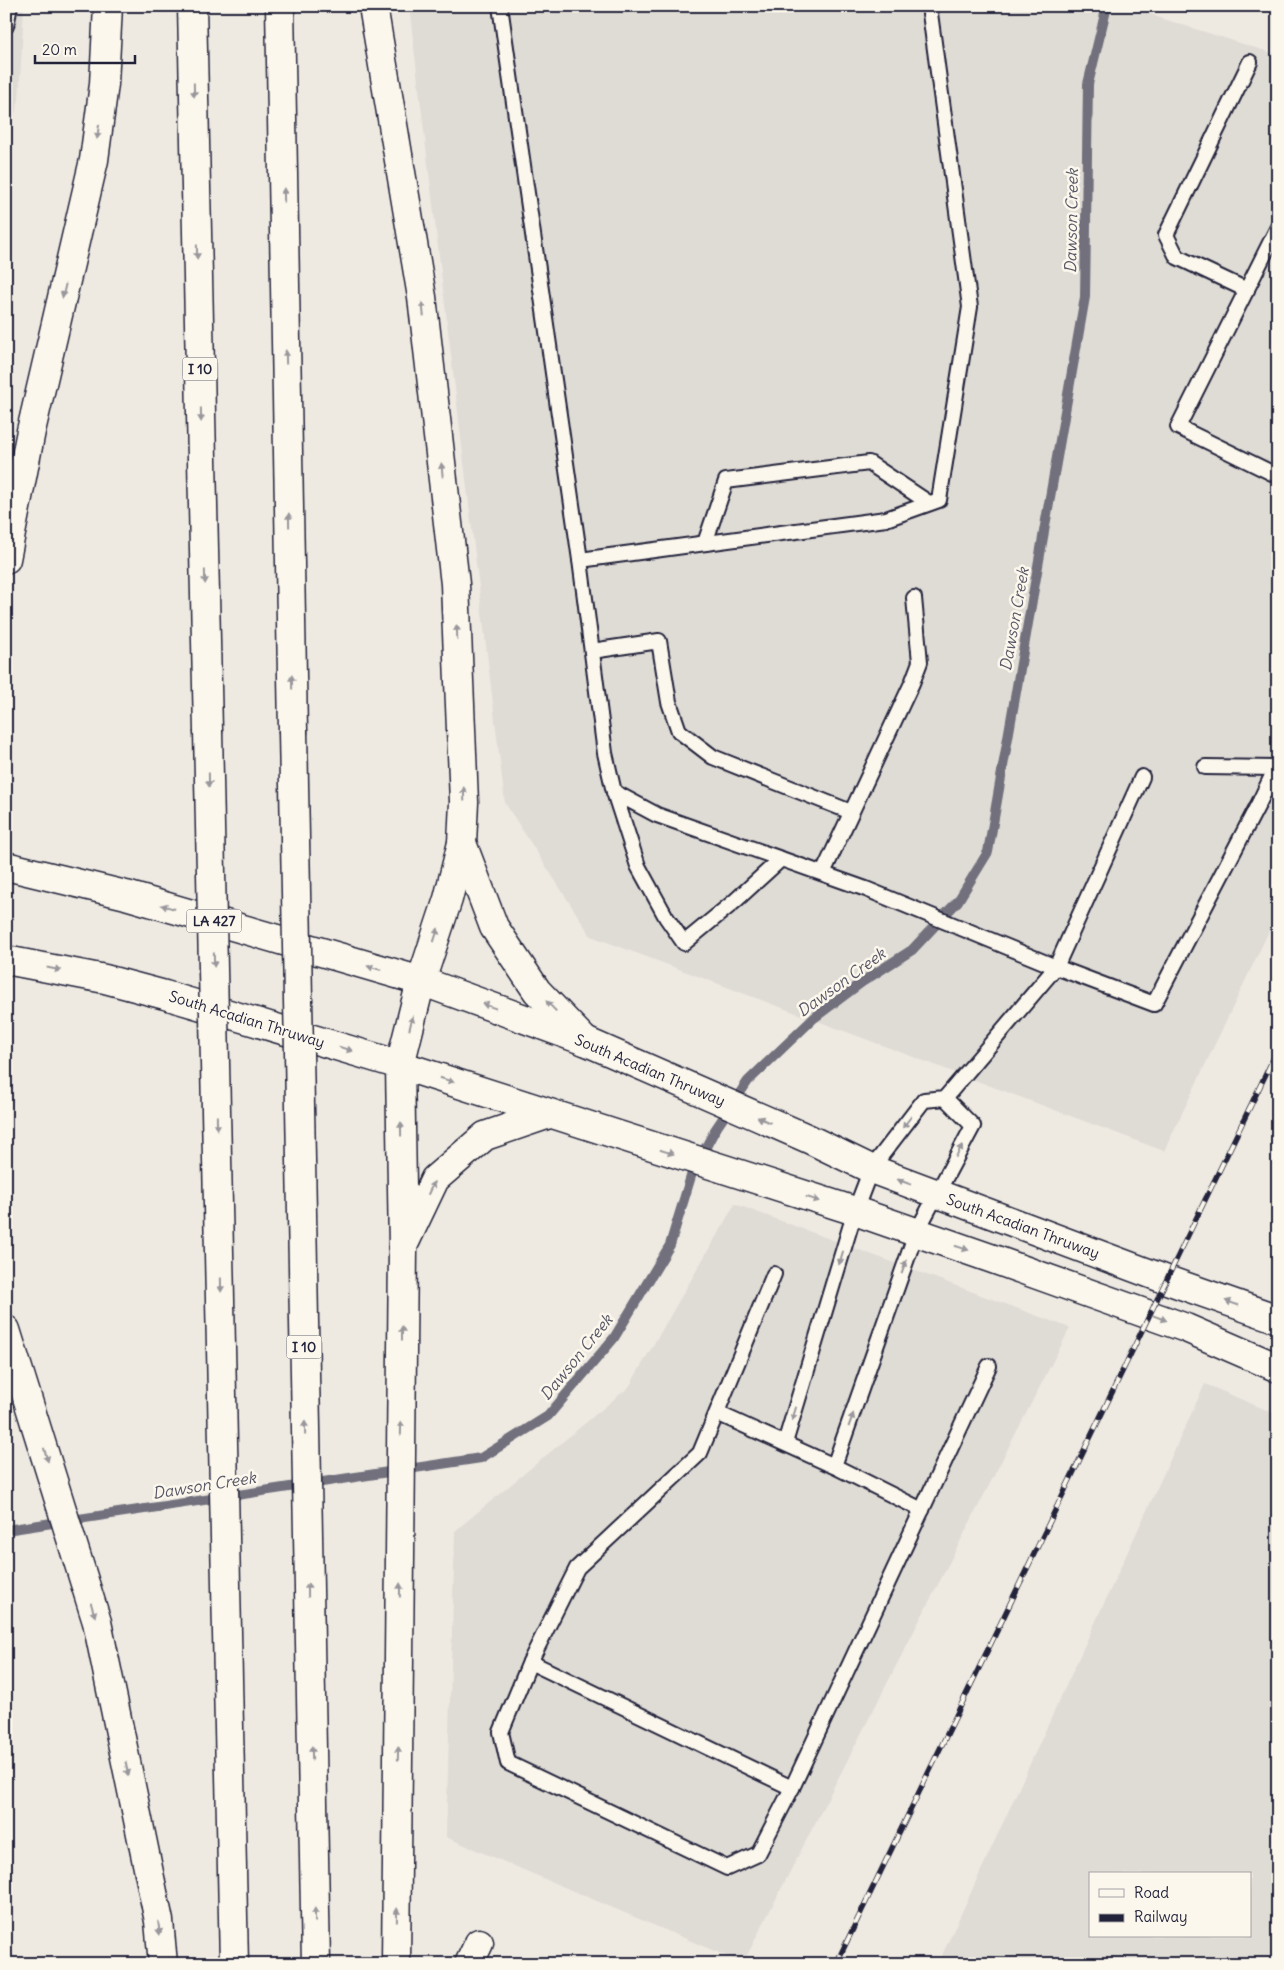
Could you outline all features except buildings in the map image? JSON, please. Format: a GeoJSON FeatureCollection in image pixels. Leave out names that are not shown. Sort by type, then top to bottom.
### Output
{"type":"FeatureCollection","features":[{"type":"Feature","properties":{"kind":"main road"},"geometry":{"type":"LineString","coordinates":[[6,559],[31,431],[94,160],[104,84],[108,6]]}},
{"type":"Feature","properties":{"kind":"main road","name":"I 10"},"geometry":{"type":"LineString","coordinates":[[192,6],[234,1964]]}},
{"type":"Feature","properties":{"kind":"main road","name":"I 10"},"geometry":{"type":"LineString","coordinates":[[280,6],[316,1964]]}},
{"type":"Feature","properties":{"kind":"main road"},"geometry":{"type":"LineString","coordinates":[[373,6],[422,297],[454,584],[464,802],[462,843],[448,899],[421,981],[400,1065],[403,1248],[396,1964]]}},
{"type":"Feature","properties":{"kind":"main road"},"geometry":{"type":"LineString","coordinates":[[6,463],[31,431]]}},
{"type":"Feature","properties":{"kind":"main road"},"geometry":{"type":"LineString","coordinates":[[462,843],[494,927],[537,991],[585,1041]]}},
{"type":"Feature","properties":{"kind":"main road","name":"South Acadian Thruway"},"geometry":{"type":"LineString","coordinates":[[6,866],[126,895],[421,981],[585,1041],[809,1139],[871,1169],[1278,1319]]}},
{"type":"Feature","properties":{"kind":"main road","name":"South Acadian Thruway"},"geometry":{"type":"LineString","coordinates":[[6,960],[105,979],[400,1065],[772,1186],[855,1211],[1133,1308],[1186,1328],[1278,1368]]}},
{"type":"Feature","properties":{"kind":"main road"},"geometry":{"type":"LineString","coordinates":[[403,1248],[435,1179],[485,1136],[549,1114]]}},
{"type":"Feature","properties":{"kind":"main road"},"geometry":{"type":"LineString","coordinates":[[6,1330],[97,1622],[159,1920],[164,1964]]}},
{"type":"Feature","properties":{"kind":"lane"},"geometry":{"type":"LineString","coordinates":[[6,26],[10,6]]}},
{"type":"Feature","properties":{"kind":"lane"},"geometry":{"type":"LineString","coordinates":[[500,6],[580,560],[604,753],[614,792],[638,866],[666,917],[684,943],[735,901],[781,859]]}},
{"type":"Feature","properties":{"kind":"lane"},"geometry":{"type":"LineString","coordinates":[[580,560],[886,519],[939,500],[970,307],[929,6]]}},
{"type":"Feature","properties":{"kind":"lane"},"geometry":{"type":"LineString","coordinates":[[1247,290],[1177,256],[1166,235],[1250,62]]}},
{"type":"Feature","properties":{"kind":"lane"},"geometry":{"type":"LineString","coordinates":[[1278,227],[1178,427],[1278,476]]}},
{"type":"Feature","properties":{"kind":"lane"},"geometry":{"type":"LineString","coordinates":[[705,543],[726,481],[869,463],[929,503]]}},
{"type":"Feature","properties":{"kind":"lane"},"geometry":{"type":"LineString","coordinates":[[822,873],[908,692],[920,662],[914,598]]}},
{"type":"Feature","properties":{"kind":"lane"},"geometry":{"type":"LineString","coordinates":[[592,651],[659,642],[669,702],[679,731],[713,757],[851,812]]}},
{"type":"Feature","properties":{"kind":"lane"},"geometry":{"type":"LineString","coordinates":[[614,792],[657,815],[866,889],[1016,952],[1154,1004],[1277,766],[1205,767]]}},
{"type":"Feature","properties":{"kind":"lane"},"geometry":{"type":"LineString","coordinates":[[785,1443],[855,1211],[871,1169],[924,1100],[945,1098],[1056,967],[1142,777]]}},
{"type":"Feature","properties":{"kind":"lane"},"geometry":{"type":"LineString","coordinates":[[834,1466],[916,1233],[973,1126],[945,1098]]}},
{"type":"Feature","properties":{"kind":"lane"},"geometry":{"type":"LineString","coordinates":[[774,1274],[700,1453],[577,1568],[530,1662],[501,1732],[508,1762],[727,1868],[758,1854],[792,1788],[989,1366]]}},
{"type":"Feature","properties":{"kind":"lane"},"geometry":{"type":"LineString","coordinates":[[717,1413],[834,1466],[922,1510]]}},
{"type":"Feature","properties":{"kind":"lane"},"geometry":{"type":"LineString","coordinates":[[530,1662],[792,1788]]}},
{"type":"Feature","properties":{"kind":"shaded area"},"geometry":{"type":"Polygon","coordinates":[[[6,6],[24,6],[19,100],[6,143],[6,6]]]}},
{"type":"Feature","properties":{"kind":"shaded area"},"geometry":{"type":"Polygon","coordinates":[[[409,6],[1136,6],[1157,17],[1278,55],[1278,912],[1164,1151],[591,936],[505,803],[409,6]]]}},
{"type":"Feature","properties":{"kind":"shaded area"},"geometry":{"type":"Polygon","coordinates":[[[735,1204],[1070,1328],[743,1963],[446,1837],[455,1531],[629,1387],[735,1204]]]}},
{"type":"Feature","properties":{"kind":"shaded area"},"geometry":{"type":"Polygon","coordinates":[[[1205,1384],[1278,1415],[1278,1964],[938,1964],[1205,1384]]]}},
{"type":"Feature","properties":{"kind":"waterway","name":"Dawson Creek"},"geometry":{"type":"LineString","coordinates":[[6,1530],[481,1458],[548,1416],[614,1338],[670,1245],[692,1173],[715,1130],[748,1081],[814,1018],[862,982],[912,950],[958,901],[988,852],[1085,297],[1088,84],[1107,6]]}},
{"type":"Feature","properties":{"kind":"railway"},"geometry":{"type":"LineString","coordinates":[[836,1964],[1278,1049]]}}]}
